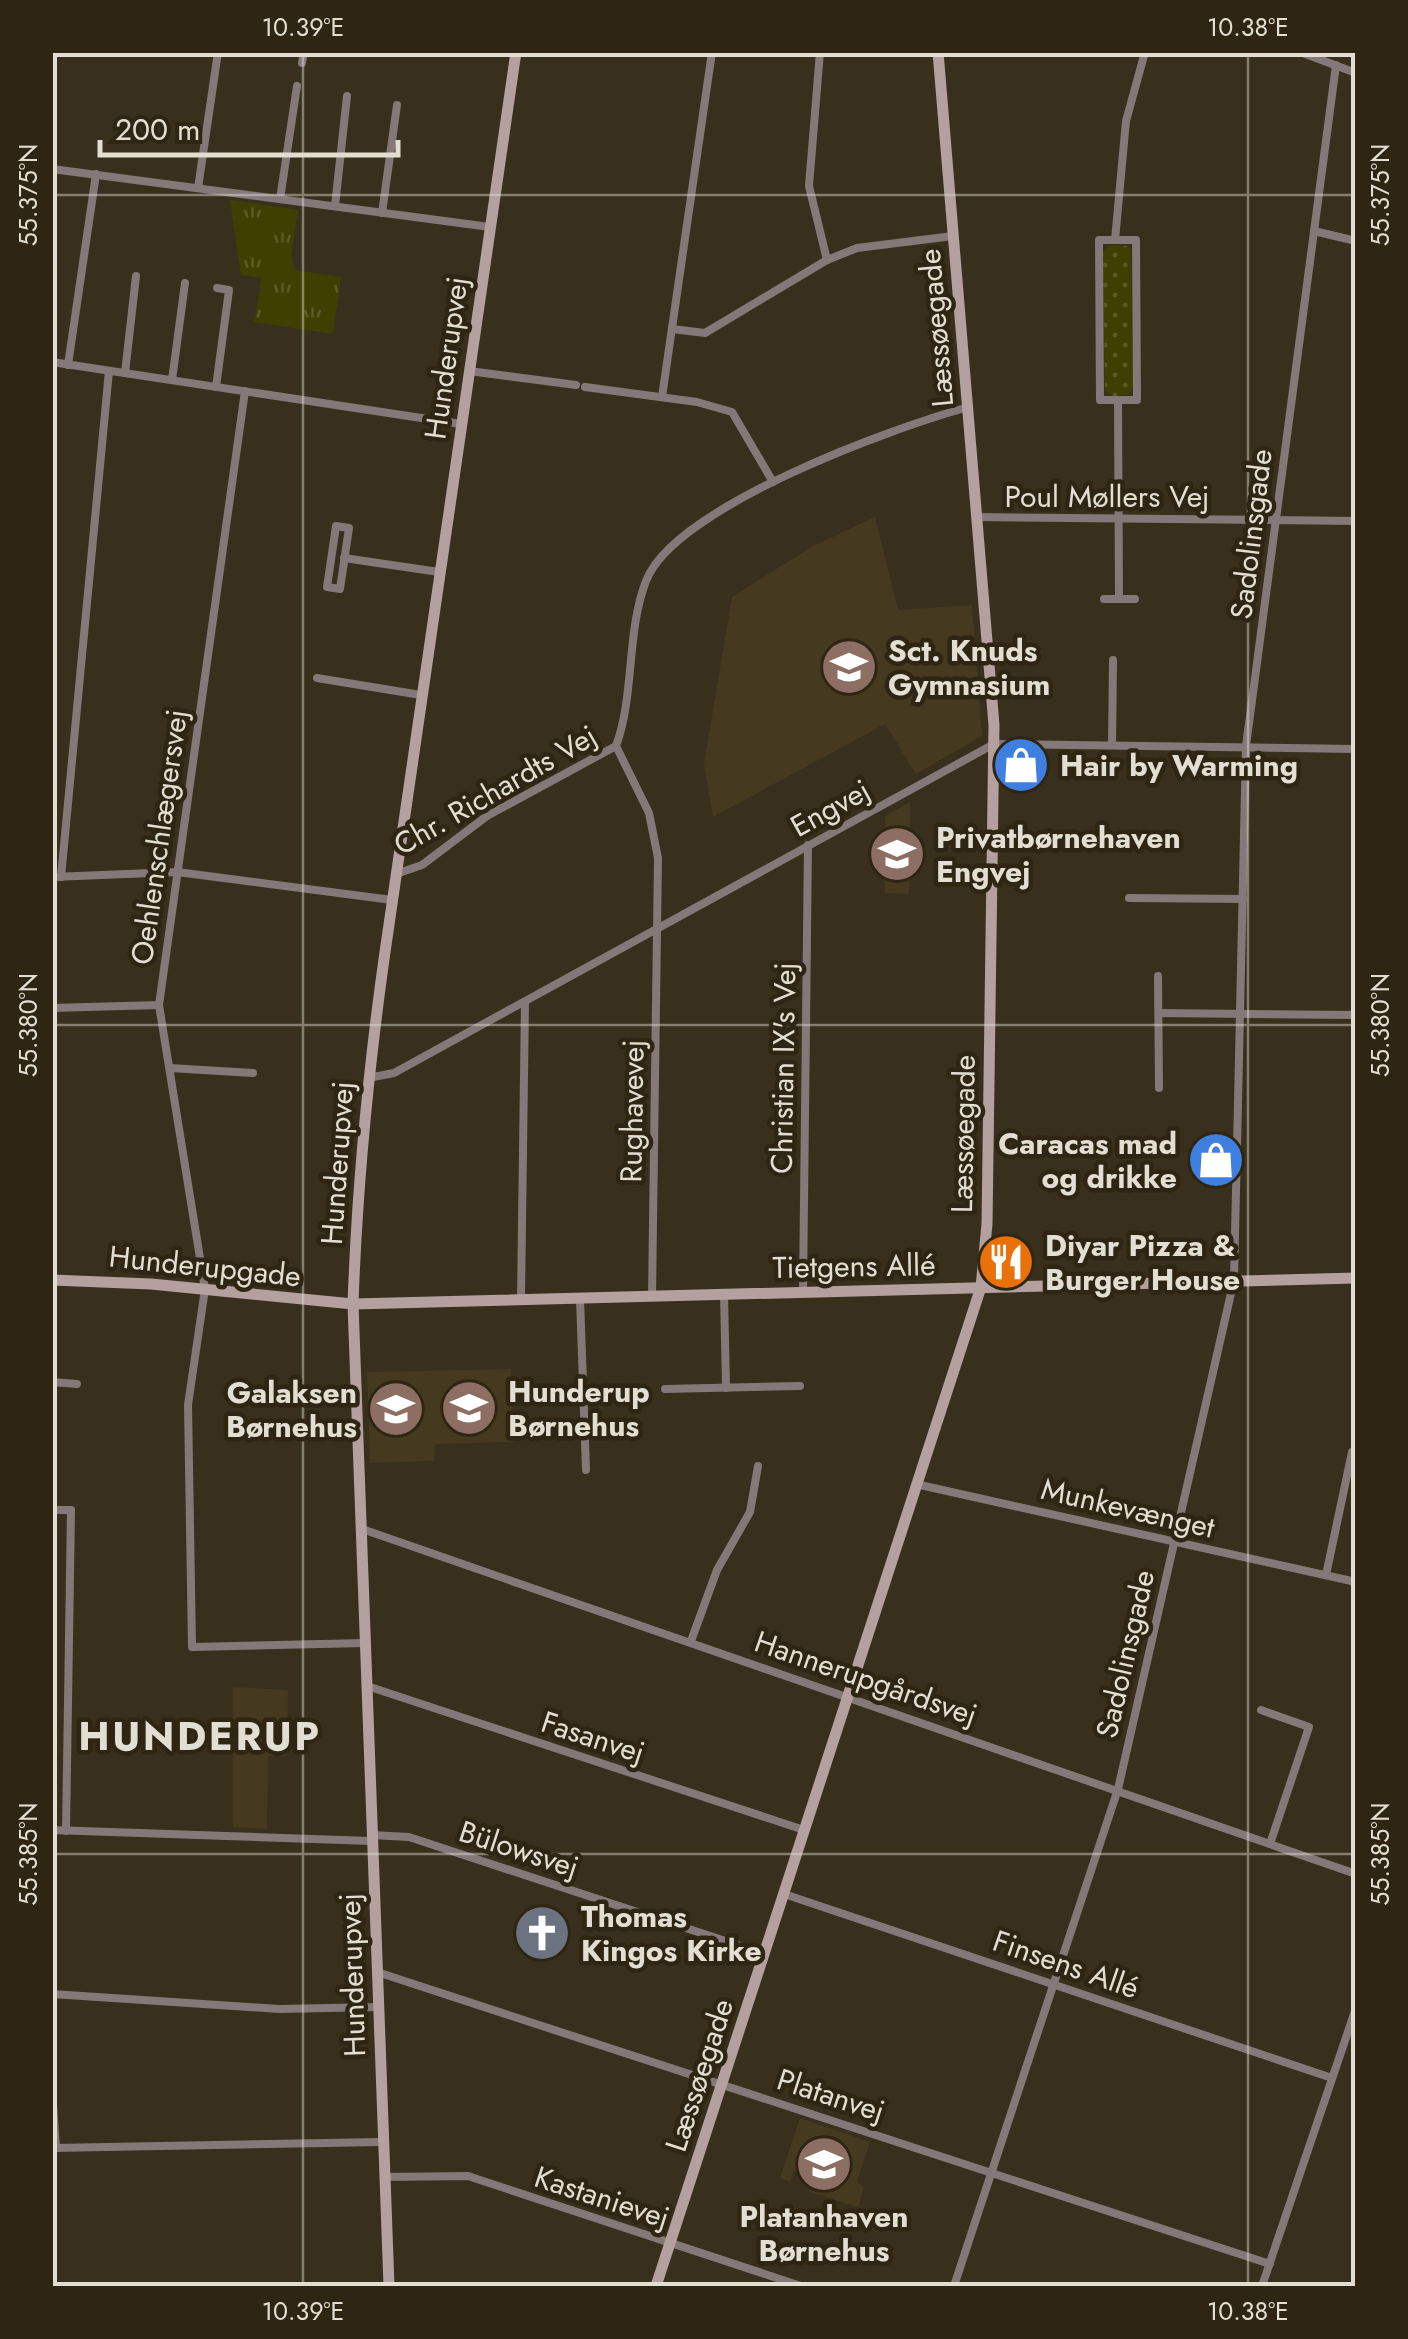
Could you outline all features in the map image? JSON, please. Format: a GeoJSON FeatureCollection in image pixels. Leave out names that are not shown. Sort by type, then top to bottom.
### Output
{"type":"FeatureCollection","features":[{"type":"Feature","properties":{"kind":"street"},"geometry":{"type":"LineString","coordinates":[[198,188],[218,52]]}},
{"type":"Feature","properties":{"kind":"street"},"geometry":{"type":"LineString","coordinates":[[302,64],[304,52]]}},
{"type":"Feature","properties":{"kind":"street","name":"Hunderupvej"},"geometry":{"type":"LineString","coordinates":[[389,2286],[353,1304],[368,1078],[516,52]]}},
{"type":"Feature","properties":{"kind":"street"},"geometry":{"type":"LineString","coordinates":[[662,397],[712,52]]}},
{"type":"Feature","properties":{"kind":"street"},"geometry":{"type":"LineString","coordinates":[[820,52],[809,186],[827,260]]}},
{"type":"Feature","properties":{"kind":"street","name":"Læssøegade"},"geometry":{"type":"LineString","coordinates":[[656,2286],[851,1697],[981,1287],[987,1224],[994,744],[938,52]]}},
{"type":"Feature","properties":{"kind":"street"},"geometry":{"type":"LineString","coordinates":[[1115,240],[1126,121],[1146,52]]}},
{"type":"Feature","properties":{"kind":"street"},"geometry":{"type":"LineString","coordinates":[[1300,52],[1356,72]]}},
{"type":"Feature","properties":{"kind":"street","name":"Sadolinsgade"},"geometry":{"type":"LineString","coordinates":[[954,2286],[1118,1789],[1234,1280],[1246,746],[1336,65]]}},
{"type":"Feature","properties":{"kind":"street"},"geometry":{"type":"LineString","coordinates":[[280,199],[298,86]]}},
{"type":"Feature","properties":{"kind":"street"},"geometry":{"type":"LineString","coordinates":[[335,206],[347,96]]}},
{"type":"Feature","properties":{"kind":"street"},"geometry":{"type":"LineString","coordinates":[[382,212],[398,105]]}},
{"type":"Feature","properties":{"kind":"street"},"geometry":{"type":"LineString","coordinates":[[52,169],[490,227]]}},
{"type":"Feature","properties":{"kind":"street"},"geometry":{"type":"LineString","coordinates":[[68,364],[96,174]]}},
{"type":"Feature","properties":{"kind":"street"},"geometry":{"type":"LineString","coordinates":[[1314,231],[1356,241]]}},
{"type":"Feature","properties":{"kind":"street"},"geometry":{"type":"LineString","coordinates":[[672,329],[706,333],[827,260],[890,242],[953,236]]}},
{"type":"Feature","properties":{"kind":"street"},"geometry":{"type":"LineString","coordinates":[[1099,240],[1115,240],[1136,240],[1138,400],[1100,400],[1099,240]]}},
{"type":"Feature","properties":{"kind":"street"},"geometry":{"type":"LineString","coordinates":[[125,373],[136,276]]}},
{"type":"Feature","properties":{"kind":"street"},"geometry":{"type":"LineString","coordinates":[[172,380],[185,283]]}},
{"type":"Feature","properties":{"kind":"street"},"geometry":{"type":"LineString","coordinates":[[216,387],[229,290],[217,288]]}},
{"type":"Feature","properties":{"kind":"street"},"geometry":{"type":"LineString","coordinates":[[52,362],[462,424]]}},
{"type":"Feature","properties":{"kind":"street"},"geometry":{"type":"LineString","coordinates":[[109,371],[57,877],[177,872],[392,900]]}},
{"type":"Feature","properties":{"kind":"street"},"geometry":{"type":"LineString","coordinates":[[469,371],[662,397],[732,412],[774,482]]}},
{"type":"Feature","properties":{"kind":"street","name":"Oehlenschlægersvej"},"geometry":{"type":"LineString","coordinates":[[245,391],[159,1004],[205,1289],[188,1405],[192,1647],[365,1644]]}},
{"type":"Feature","properties":{"kind":"street"},"geometry":{"type":"LineString","coordinates":[[1118,400],[1119,599]]}},
{"type":"Feature","properties":{"kind":"street","name":"Chr. Richardts Vej"},"geometry":{"type":"LineString","coordinates":[[396,874],[414,870],[488,816],[616,746],[642,595],[653,566],[677,540],[774,482],[846,448],[968,407]]}},
{"type":"Feature","properties":{"kind":"street","name":"Poul Møllers Vej"},"geometry":{"type":"LineString","coordinates":[[978,518],[1356,520]]}},
{"type":"Feature","properties":{"kind":"street"},"geometry":{"type":"LineString","coordinates":[[336,526],[349,528],[345,558],[340,589],[327,587],[336,526]]}},
{"type":"Feature","properties":{"kind":"street"},"geometry":{"type":"LineString","coordinates":[[331,556],[439,572]]}},
{"type":"Feature","properties":{"kind":"street"},"geometry":{"type":"LineString","coordinates":[[1104,600],[1135,599]]}},
{"type":"Feature","properties":{"kind":"street"},"geometry":{"type":"LineString","coordinates":[[1112,745],[1113,660]]}},
{"type":"Feature","properties":{"kind":"street"},"geometry":{"type":"LineString","coordinates":[[317,678],[422,695]]}},
{"type":"Feature","properties":{"kind":"street","name":"Engvej"},"geometry":{"type":"LineString","coordinates":[[368,1078],[394,1072],[994,744],[1356,749]]}},
{"type":"Feature","properties":{"kind":"street","name":"Rughavevej"},"geometry":{"type":"LineString","coordinates":[[616,746],[656,834],[652,1296]]}},
{"type":"Feature","properties":{"kind":"street","name":"Christian IX's Vej"},"geometry":{"type":"LineString","coordinates":[[803,1292],[808,845]]}},
{"type":"Feature","properties":{"kind":"street"},"geometry":{"type":"LineString","coordinates":[[1129,898],[1243,899]]}},
{"type":"Feature","properties":{"kind":"street"},"geometry":{"type":"LineString","coordinates":[[1158,976],[1158,1088]]}},
{"type":"Feature","properties":{"kind":"street"},"geometry":{"type":"LineString","coordinates":[[520,1299],[525,1002]]}},
{"type":"Feature","properties":{"kind":"street"},"geometry":{"type":"LineString","coordinates":[[52,1008],[159,1004]]}},
{"type":"Feature","properties":{"kind":"street"},"geometry":{"type":"LineString","coordinates":[[1158,1013],[1356,1014]]}},
{"type":"Feature","properties":{"kind":"street"},"geometry":{"type":"LineString","coordinates":[[170,1068],[253,1073]]}},
{"type":"Feature","properties":{"kind":"street","name":"Tietgens Allé"},"geometry":{"type":"LineString","coordinates":[[353,1304],[1356,1278]]}},
{"type":"Feature","properties":{"kind":"street","name":"Hunderupgade"},"geometry":{"type":"LineString","coordinates":[[52,1280],[205,1289],[353,1304]]}},
{"type":"Feature","properties":{"kind":"street"},"geometry":{"type":"LineString","coordinates":[[724,1294],[726,1388]]}},
{"type":"Feature","properties":{"kind":"street"},"geometry":{"type":"LineString","coordinates":[[580,1298],[586,1470]]}},
{"type":"Feature","properties":{"kind":"street"},"geometry":{"type":"LineString","coordinates":[[52,1382],[78,1384]]}},
{"type":"Feature","properties":{"kind":"street"},"geometry":{"type":"LineString","coordinates":[[664,1389],[800,1386]]}},
{"type":"Feature","properties":{"kind":"street"},"geometry":{"type":"LineString","coordinates":[[1326,1576],[1352,1452]]}},
{"type":"Feature","properties":{"kind":"street"},"geometry":{"type":"LineString","coordinates":[[691,1641],[717,1570],[750,1512],[758,1466]]}},
{"type":"Feature","properties":{"kind":"street","name":"Munkevænget"},"geometry":{"type":"LineString","coordinates":[[920,1484],[1356,1582]]}},
{"type":"Feature","properties":{"kind":"street"},"geometry":{"type":"LineString","coordinates":[[52,1510],[71,1510],[66,1830]]}},
{"type":"Feature","properties":{"kind":"street","name":"Hannerupgårdsvej"},"geometry":{"type":"LineString","coordinates":[[362,1529],[1356,1874]]}},
{"type":"Feature","properties":{"kind":"street","name":"Fasanvej"},"geometry":{"type":"LineString","coordinates":[[367,1686],[806,1830]]}},
{"type":"Feature","properties":{"kind":"street"},"geometry":{"type":"LineString","coordinates":[[1261,1710],[1309,1727],[1270,1844]]}},
{"type":"Feature","properties":{"kind":"street","name":"Bülowsvej"},"geometry":{"type":"LineString","coordinates":[[52,1830],[409,1837],[765,1954]]}},
{"type":"Feature","properties":{"kind":"street","name":"Finsens Allé"},"geometry":{"type":"LineString","coordinates":[[784,1894],[1332,2078]]}},
{"type":"Feature","properties":{"kind":"street","name":"Platanvej"},"geometry":{"type":"LineString","coordinates":[[377,1972],[1270,2264]]}},
{"type":"Feature","properties":{"kind":"street"},"geometry":{"type":"LineString","coordinates":[[52,1994],[278,2008],[378,2008]]}},
{"type":"Feature","properties":{"kind":"street"},"geometry":{"type":"LineString","coordinates":[[1262,2286],[1356,2008]]}},
{"type":"Feature","properties":{"kind":"street"},"geometry":{"type":"LineString","coordinates":[[52,2090],[54,2148],[382,2142]]}},
{"type":"Feature","properties":{"kind":"street","name":"Kastanievej"},"geometry":{"type":"LineString","coordinates":[[384,2177],[468,2176],[801,2286]]}},
{"type":"Feature","properties":{"kind":"shaded area","name":"Sct. Knuds Gymnasium"},"geometry":{"type":"Polygon","coordinates":[[[875,517],[898,610],[972,605],[982,736],[916,774],[885,724],[713,817],[704,764],[732,597],[813,546],[875,517]]]}},
{"type":"Feature","properties":{"kind":"shaded area","name":"Privatbørnehaven Engvej"},"geometry":{"type":"Polygon","coordinates":[[[910,802],[909,894],[885,893],[885,816],[910,802]]]}},
{"type":"Feature","properties":{"kind":"shaded area"},"geometry":{"type":"Polygon","coordinates":[[[511,1369],[513,1442],[435,1444],[434,1461],[370,1463],[367,1372],[511,1369]]]}},
{"type":"Feature","properties":{"kind":"shaded area"},"geometry":{"type":"Polygon","coordinates":[[[233,1687],[288,1690],[287,1756],[268,1756],[267,1829],[233,1827],[233,1687]]]}},
{"type":"Feature","properties":{"kind":"shaded area","name":"Platanhaven Børnehus"},"geometry":{"type":"Polygon","coordinates":[[[800,2118],[870,2142],[857,2181],[864,2188],[858,2207],[809,2192],[808,2176],[794,2171],[790,2182],[780,2178],[800,2118]]]}},
{"type":"Feature","properties":{"kind":"green space"},"geometry":{"type":"Polygon","coordinates":[[[230,200],[298,210],[291,255],[295,270],[341,277],[333,334],[254,322],[262,278],[241,275],[230,200]]]}},
{"type":"Feature","properties":{"kind":"green space"},"geometry":{"type":"Polygon","coordinates":[[[1108,245],[1128,246],[1131,250],[1133,387],[1128,395],[1112,396],[1105,390],[1103,253],[1108,245]]]}},
{"type":"Feature","properties":{"kind":"place","name":"Sct. Knuds Gymnasium"},"geometry":{"type":"Point","coordinates":[849,667]}},
{"type":"Feature","properties":{"kind":"place","name":"Hair by Warming"},"geometry":{"type":"Point","coordinates":[1021,765]}},
{"type":"Feature","properties":{"kind":"place","name":"Privatbørnehaven Engvej"},"geometry":{"type":"Point","coordinates":[897,854]}},
{"type":"Feature","properties":{"kind":"place","name":"Caracas mad og drikke"},"geometry":{"type":"Point","coordinates":[1216,1160]}},
{"type":"Feature","properties":{"kind":"place","name":"Diyar Pizza & Burger House"},"geometry":{"type":"Point","coordinates":[1006,1262]}},
{"type":"Feature","properties":{"kind":"place","name":"Hunderup Børnehus"},"geometry":{"type":"Point","coordinates":[469,1408]}},
{"type":"Feature","properties":{"kind":"place","name":"Galaksen Børnehus"},"geometry":{"type":"Point","coordinates":[396,1409]}},
{"type":"Feature","properties":{"kind":"place","name":"Thomas Kingos Kirke"},"geometry":{"type":"Point","coordinates":[542,1933]}},
{"type":"Feature","properties":{"kind":"place","name":"Platanhaven Børnehus"},"geometry":{"type":"Point","coordinates":[824,2164]}},
{"type":"Feature","properties":{"kind":"district","name":"HUNDERUP"},"geometry":{"type":"Point","coordinates":[200,1736]}}]}
